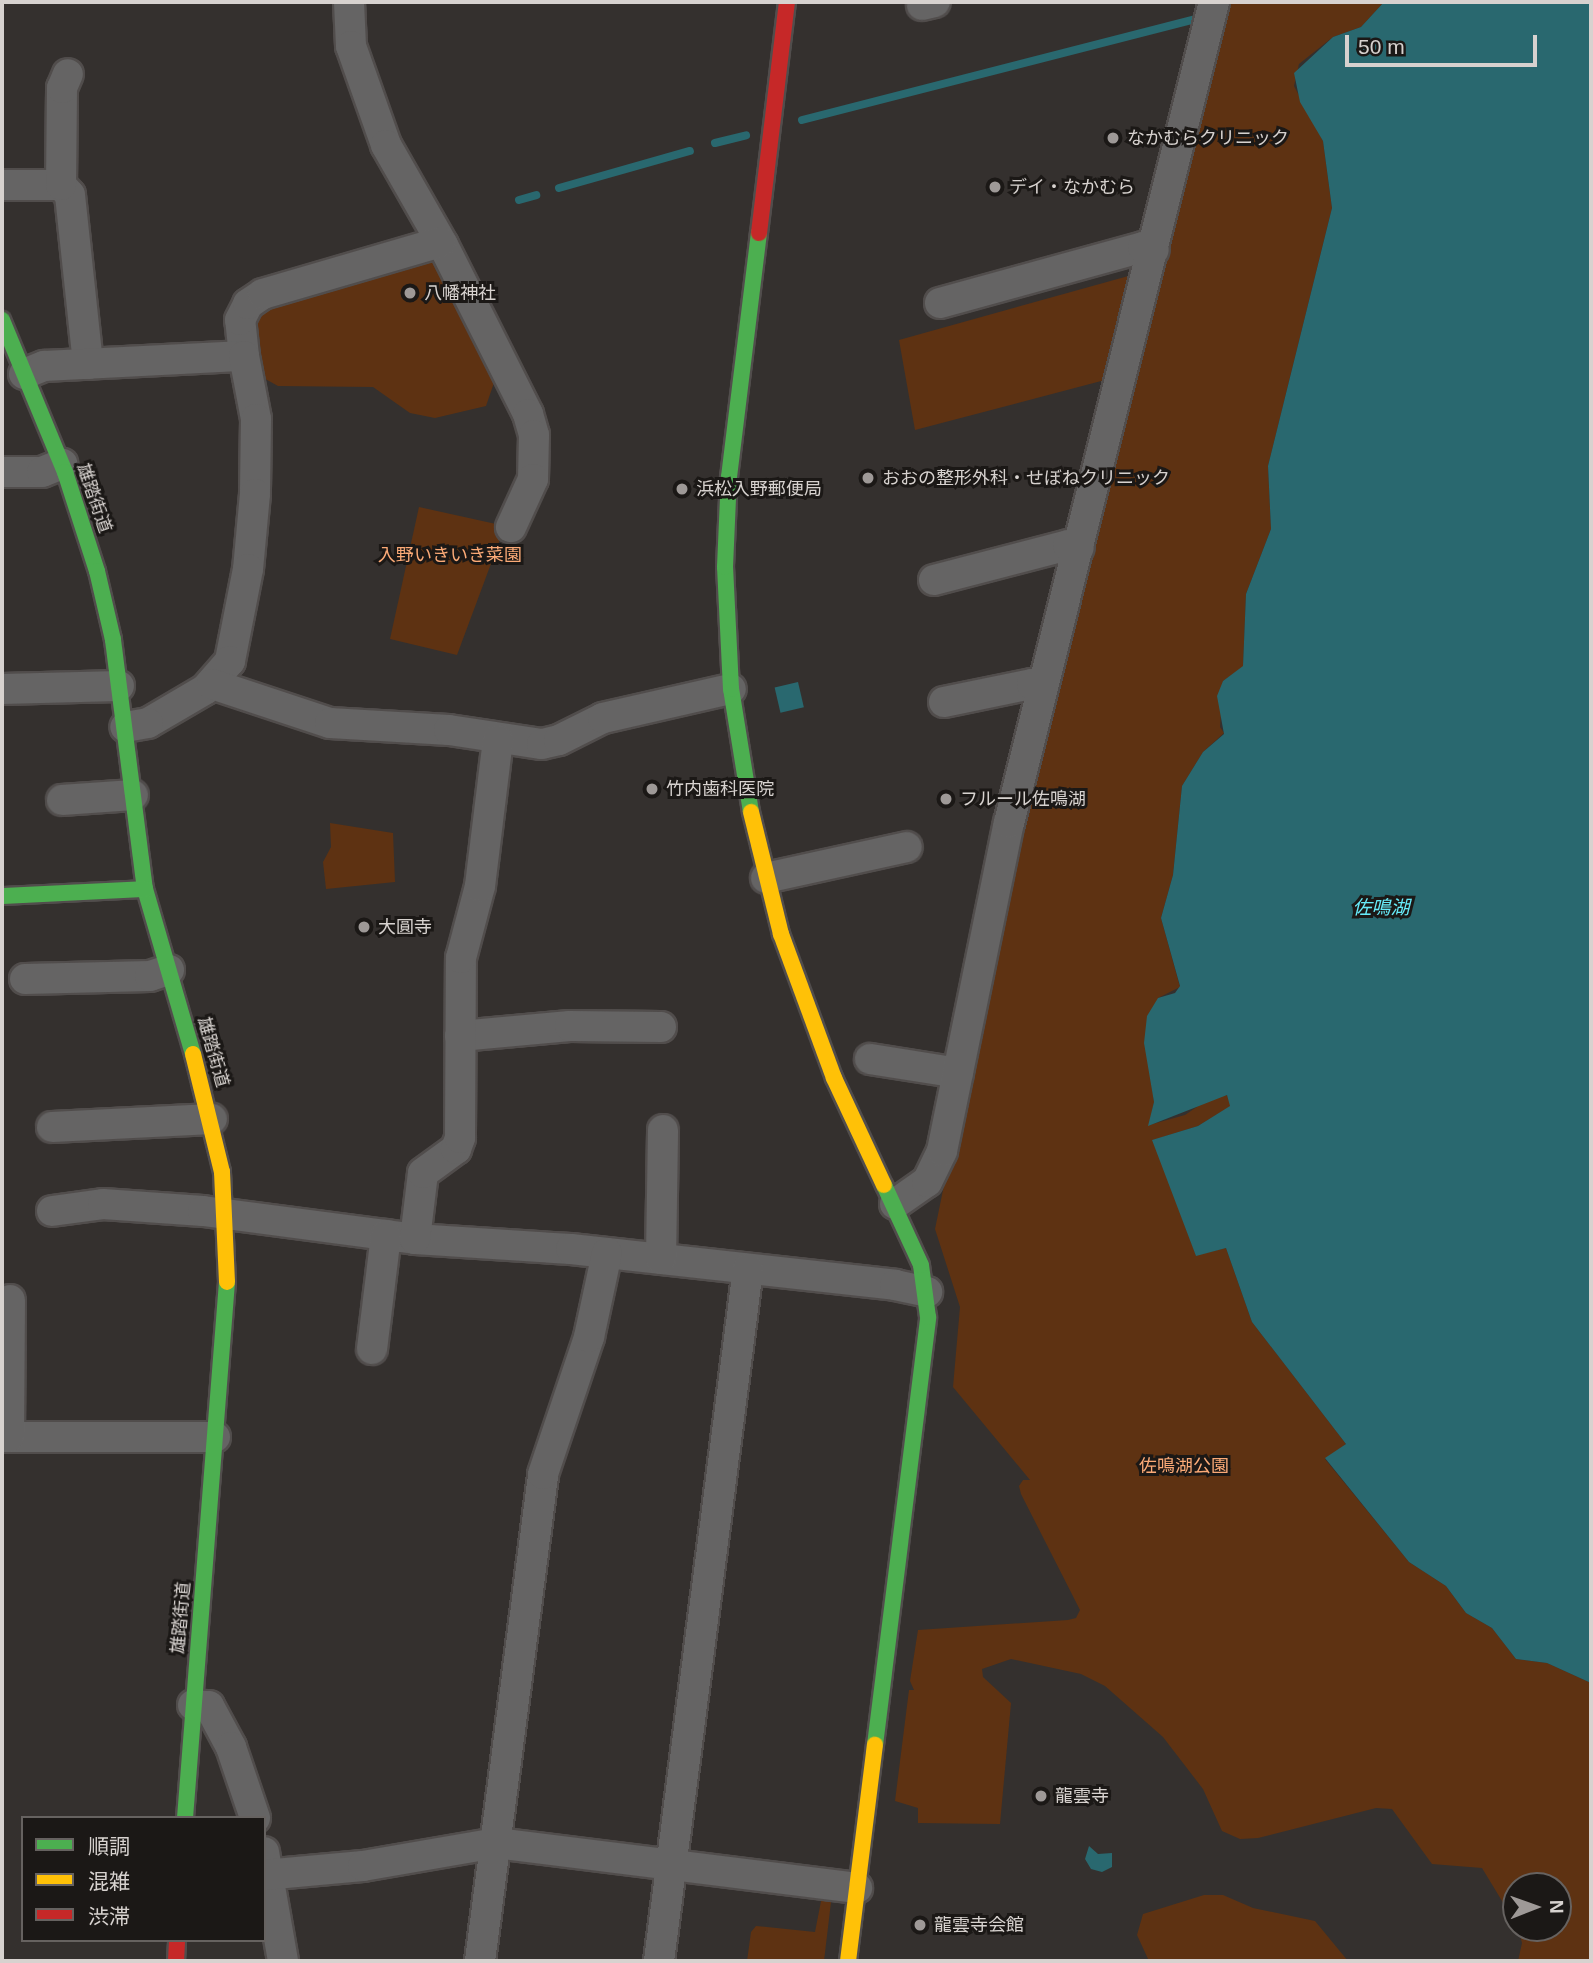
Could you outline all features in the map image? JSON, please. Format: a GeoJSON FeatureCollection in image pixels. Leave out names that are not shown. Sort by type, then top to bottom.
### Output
{"type":"FeatureCollection","features":[{"type":"Feature","properties":{"kind":"street"},"geometry":{"type":"LineString","coordinates":[[349,2],[351,47],[386,145],[442,242],[528,414],[534,436],[533,480],[511,527]]}},
{"type":"Feature","properties":{"kind":"street"},"geometry":{"type":"LineString","coordinates":[[788,2],[729,477],[725,567],[732,689],[746,788],[766,878],[815,1031],[895,1204],[927,1293],[926,1342],[848,1961]]}},
{"type":"Feature","properties":{"kind":"street"},"geometry":{"type":"LineString","coordinates":[[895,1204],[927,1182],[937,1168],[1009,823],[1214,2]]}},
{"type":"Feature","properties":{"kind":"street"},"geometry":{"type":"LineString","coordinates":[[61,186],[62,88],[68,74]]}},
{"type":"Feature","properties":{"kind":"street"},"geometry":{"type":"LineString","coordinates":[[2,185],[61,186],[71,195],[78,240],[88,364]]}},
{"type":"Feature","properties":{"kind":"street"},"geometry":{"type":"LineString","coordinates":[[125,727],[148,723],[212,684],[230,661],[253,532],[256,419],[240,320],[248,304],[263,294],[430,249],[442,242]]}},
{"type":"Feature","properties":{"kind":"street"},"geometry":{"type":"LineString","coordinates":[[940,303],[1143,247],[1154,250]]}},
{"type":"Feature","properties":{"kind":"street","name":"雄踏街道"},"geometry":{"type":"LineString","coordinates":[[2,320],[62,464],[97,571],[120,686],[145,889],[212,1119],[227,1215],[228,1290],[185,1816]]}},
{"type":"Feature","properties":{"kind":"street"},"geometry":{"type":"LineString","coordinates":[[24,374],[44,366],[244,356]]}},
{"type":"Feature","properties":{"kind":"street"},"geometry":{"type":"LineString","coordinates":[[2,472],[42,472],[62,464]]}},
{"type":"Feature","properties":{"kind":"street"},"geometry":{"type":"LineString","coordinates":[[934,580],[1068,545],[1079,548]]}},
{"type":"Feature","properties":{"kind":"street"},"geometry":{"type":"LineString","coordinates":[[212,684],[330,723],[449,730],[498,740],[542,744],[559,740],[603,718],[732,689]]}},
{"type":"Feature","properties":{"kind":"street"},"geometry":{"type":"LineString","coordinates":[[944,702],[1032,684],[1043,687]]}},
{"type":"Feature","properties":{"kind":"street"},"geometry":{"type":"LineString","coordinates":[[2,689],[120,686]]}},
{"type":"Feature","properties":{"kind":"street"},"geometry":{"type":"LineString","coordinates":[[415,1239],[423,1173],[456,1149],[460,1138],[461,958],[480,886],[498,740]]}},
{"type":"Feature","properties":{"kind":"street"},"geometry":{"type":"LineString","coordinates":[[62,800],[133,795]]}},
{"type":"Feature","properties":{"kind":"street"},"geometry":{"type":"LineString","coordinates":[[766,878],[907,847]]}},
{"type":"Feature","properties":{"kind":"street"},"geometry":{"type":"LineString","coordinates":[[2,896],[145,889]]}},
{"type":"Feature","properties":{"kind":"street"},"geometry":{"type":"LineString","coordinates":[[24,979],[150,976],[169,970]]}},
{"type":"Feature","properties":{"kind":"street"},"geometry":{"type":"LineString","coordinates":[[460,1036],[570,1026],[661,1027]]}},
{"type":"Feature","properties":{"kind":"street"},"geometry":{"type":"LineString","coordinates":[[870,1059],[958,1073]]}},
{"type":"Feature","properties":{"kind":"street"},"geometry":{"type":"LineString","coordinates":[[52,1127],[212,1119]]}},
{"type":"Feature","properties":{"kind":"street"},"geometry":{"type":"LineString","coordinates":[[661,1259],[663,1130]]}},
{"type":"Feature","properties":{"kind":"street"},"geometry":{"type":"LineString","coordinates":[[52,1211],[103,1203],[227,1215],[415,1239],[607,1253],[927,1293]]}},
{"type":"Feature","properties":{"kind":"street"},"geometry":{"type":"LineString","coordinates":[[372,1349],[386,1236]]}},
{"type":"Feature","properties":{"kind":"street"},"geometry":{"type":"LineString","coordinates":[[480,1961],[545,1459],[580,1367],[607,1253]]}},
{"type":"Feature","properties":{"kind":"street"},"geometry":{"type":"LineString","coordinates":[[659,1961],[748,1269]]}},
{"type":"Feature","properties":{"kind":"street"},"geometry":{"type":"LineString","coordinates":[[10,1300],[5,1437],[215,1437]]}},
{"type":"Feature","properties":{"kind":"street"},"geometry":{"type":"LineString","coordinates":[[193,1705],[209,1706],[231,1747],[255,1816]]}},
{"type":"Feature","properties":{"kind":"street"},"geometry":{"type":"LineString","coordinates":[[284,1961],[266,1867],[363,1866],[496,1843],[857,1888]]}},
{"type":"Feature","properties":{"kind":"street"},"geometry":{"type":"LineString","coordinates":[[176,1961],[177,1942]]}},
{"type":"Feature","properties":{"kind":"green space","name":"佐鳴湖公園"},"geometry":{"type":"Polygon","coordinates":[[[1223,2],[1384,2],[1361,27],[1333,37],[1299,64],[1294,86],[1323,141],[1332,208],[1268,466],[1271,529],[1246,594],[1243,667],[1223,681],[1220,727],[1224,733],[1203,752],[1182,786],[1173,875],[1161,918],[1180,987],[1158,998],[1151,1075],[1154,1102],[1149,1125],[1185,1115],[1210,1098],[1227,1095],[1231,1106],[1198,1126],[1153,1140],[1196,1255],[1226,1248],[1252,1322],[1346,1444],[1325,1459],[1409,1562],[1446,1586],[1466,1613],[1492,1628],[1516,1659],[1547,1663],[1591,1683],[1591,1961],[1518,1961],[1522,1942],[1572,1942],[1572,1872],[1502,1872],[1502,1901],[1482,1868],[1432,1864],[1392,1809],[1376,1808],[1258,1838],[1240,1839],[1222,1831],[1203,1789],[1163,1737],[1105,1686],[1081,1674],[1011,1659],[982,1669],[983,1677],[1011,1703],[1000,1824],[918,1823],[918,1808],[895,1801],[909,1690],[914,1690],[910,1681],[918,1630],[1068,1620],[1076,1618],[1080,1610],[1021,1494],[1019,1486],[1023,1480],[1030,1480],[953,1387],[960,1307],[935,1229],[1018,826],[1129,407],[1126,402],[1223,2]]]}},
{"type":"Feature","properties":{"kind":"green space"},"geometry":{"type":"Polygon","coordinates":[[[434,259],[497,374],[486,406],[435,418],[410,413],[373,387],[278,386],[260,376],[254,310],[434,259]]]}},
{"type":"Feature","properties":{"kind":"green space"},"geometry":{"type":"Polygon","coordinates":[[[1132,275],[1105,380],[915,430],[899,340],[1132,275]]]}},
{"type":"Feature","properties":{"kind":"green space","name":"入野いきいき菜園"},"geometry":{"type":"Polygon","coordinates":[[[419,507],[505,526],[457,655],[390,639],[419,507]]]}},
{"type":"Feature","properties":{"kind":"green space"},"geometry":{"type":"Polygon","coordinates":[[[330,823],[393,833],[395,882],[326,889],[323,862],[331,847],[330,823]]]}},
{"type":"Feature","properties":{"kind":"green space"},"geometry":{"type":"Polygon","coordinates":[[[1204,1895],[1223,1895],[1253,1908],[1315,1921],[1348,1961],[1149,1961],[1137,1935],[1143,1914],[1204,1895]]]}},
{"type":"Feature","properties":{"kind":"green space"},"geometry":{"type":"Polygon","coordinates":[[[822,1896],[831,1902],[824,1961],[747,1961],[751,1932],[756,1926],[815,1932],[822,1896]]]}},
{"type":"Feature","properties":{"kind":"water","name":"佐鳴湖"},"geometry":{"type":"Polygon","coordinates":[[[1384,2],[1591,2],[1591,1683],[1547,1663],[1516,1659],[1492,1628],[1466,1613],[1446,1586],[1409,1562],[1325,1458],[1346,1444],[1252,1322],[1226,1248],[1196,1256],[1152,1140],[1198,1126],[1230,1106],[1227,1095],[1148,1126],[1154,1102],[1144,1043],[1147,1016],[1158,998],[1175,993],[1180,986],[1161,918],[1173,875],[1182,786],[1203,752],[1224,734],[1217,696],[1223,681],[1243,666],[1246,594],[1271,529],[1268,466],[1332,208],[1323,141],[1300,102],[1294,73],[1333,37],[1361,27],[1384,2]]]}},
{"type":"Feature","properties":{"kind":"water"},"geometry":{"type":"Polygon","coordinates":[[[798,682],[804,707],[780,713],[775,687],[798,682]]]}},
{"type":"Feature","properties":{"kind":"water"},"geometry":{"type":"Polygon","coordinates":[[[1089,1846],[1098,1854],[1112,1853],[1112,1867],[1102,1872],[1091,1869],[1085,1859],[1089,1846]]]}},
{"type":"Feature","properties":{"kind":"waterway"},"geometry":{"type":"LineString","coordinates":[[802,120],[1196,19]]}},
{"type":"Feature","properties":{"kind":"waterway"},"geometry":{"type":"LineString","coordinates":[[715,143],[746,135]]}},
{"type":"Feature","properties":{"kind":"waterway"},"geometry":{"type":"LineString","coordinates":[[559,188],[690,151]]}},
{"type":"Feature","properties":{"kind":"waterway"},"geometry":{"type":"LineString","coordinates":[[519,200],[536,195]]}},
{"type":"Feature","properties":{"kind":"traffic: fast"},"geometry":{"type":"LineString","coordinates":[[751,812],[731,689],[725,567],[729,477],[759,233]]}},
{"type":"Feature","properties":{"kind":"traffic: fast"},"geometry":{"type":"LineString","coordinates":[[2,320],[65,472],[97,571],[113,640],[145,889],[193,1054]]}},
{"type":"Feature","properties":{"kind":"traffic: fast"},"geometry":{"type":"LineString","coordinates":[[2,896],[145,889]]}},
{"type":"Feature","properties":{"kind":"traffic: fast"},"geometry":{"type":"LineString","coordinates":[[875,1745],[928,1317],[921,1265],[884,1185]]}},
{"type":"Feature","properties":{"kind":"traffic: fast"},"geometry":{"type":"LineString","coordinates":[[185,1816],[227,1282]]}},
{"type":"Feature","properties":{"kind":"traffic: slow"},"geometry":{"type":"LineString","coordinates":[[751,812],[781,934],[834,1078],[884,1185]]}},
{"type":"Feature","properties":{"kind":"traffic: slow"},"geometry":{"type":"LineString","coordinates":[[193,1054],[222,1172],[227,1282]]}},
{"type":"Feature","properties":{"kind":"traffic: slow"},"geometry":{"type":"LineString","coordinates":[[848,1961],[875,1745]]}},
{"type":"Feature","properties":{"kind":"traffic: jam"},"geometry":{"type":"LineString","coordinates":[[759,233],[787,2]]}},
{"type":"Feature","properties":{"kind":"traffic: jam"},"geometry":{"type":"LineString","coordinates":[[176,1961],[177,1942]]}},
{"type":"Feature","properties":{"kind":"place","name":"なかむらクリニック"},"geometry":{"type":"Point","coordinates":[1113,138]}},
{"type":"Feature","properties":{"kind":"place","name":"デイ・なかむら"},"geometry":{"type":"Point","coordinates":[995,187]}},
{"type":"Feature","properties":{"kind":"place","name":"八幡神社"},"geometry":{"type":"Point","coordinates":[410,293]}},
{"type":"Feature","properties":{"kind":"place","name":"おおの整形外科・せぼねクリニック"},"geometry":{"type":"Point","coordinates":[868,478]}},
{"type":"Feature","properties":{"kind":"place","name":"浜松入野郵便局"},"geometry":{"type":"Point","coordinates":[682,489]}},
{"type":"Feature","properties":{"kind":"place","name":"竹内歯科医院"},"geometry":{"type":"Point","coordinates":[652,789]}},
{"type":"Feature","properties":{"kind":"place","name":"フルール佐鳴湖"},"geometry":{"type":"Point","coordinates":[946,799]}},
{"type":"Feature","properties":{"kind":"place","name":"大圓寺"},"geometry":{"type":"Point","coordinates":[364,927]}},
{"type":"Feature","properties":{"kind":"place","name":"龍雲寺"},"geometry":{"type":"Point","coordinates":[1041,1796]}},
{"type":"Feature","properties":{"kind":"place","name":"龍雲寺会館"},"geometry":{"type":"Point","coordinates":[920,1925]}}]}
